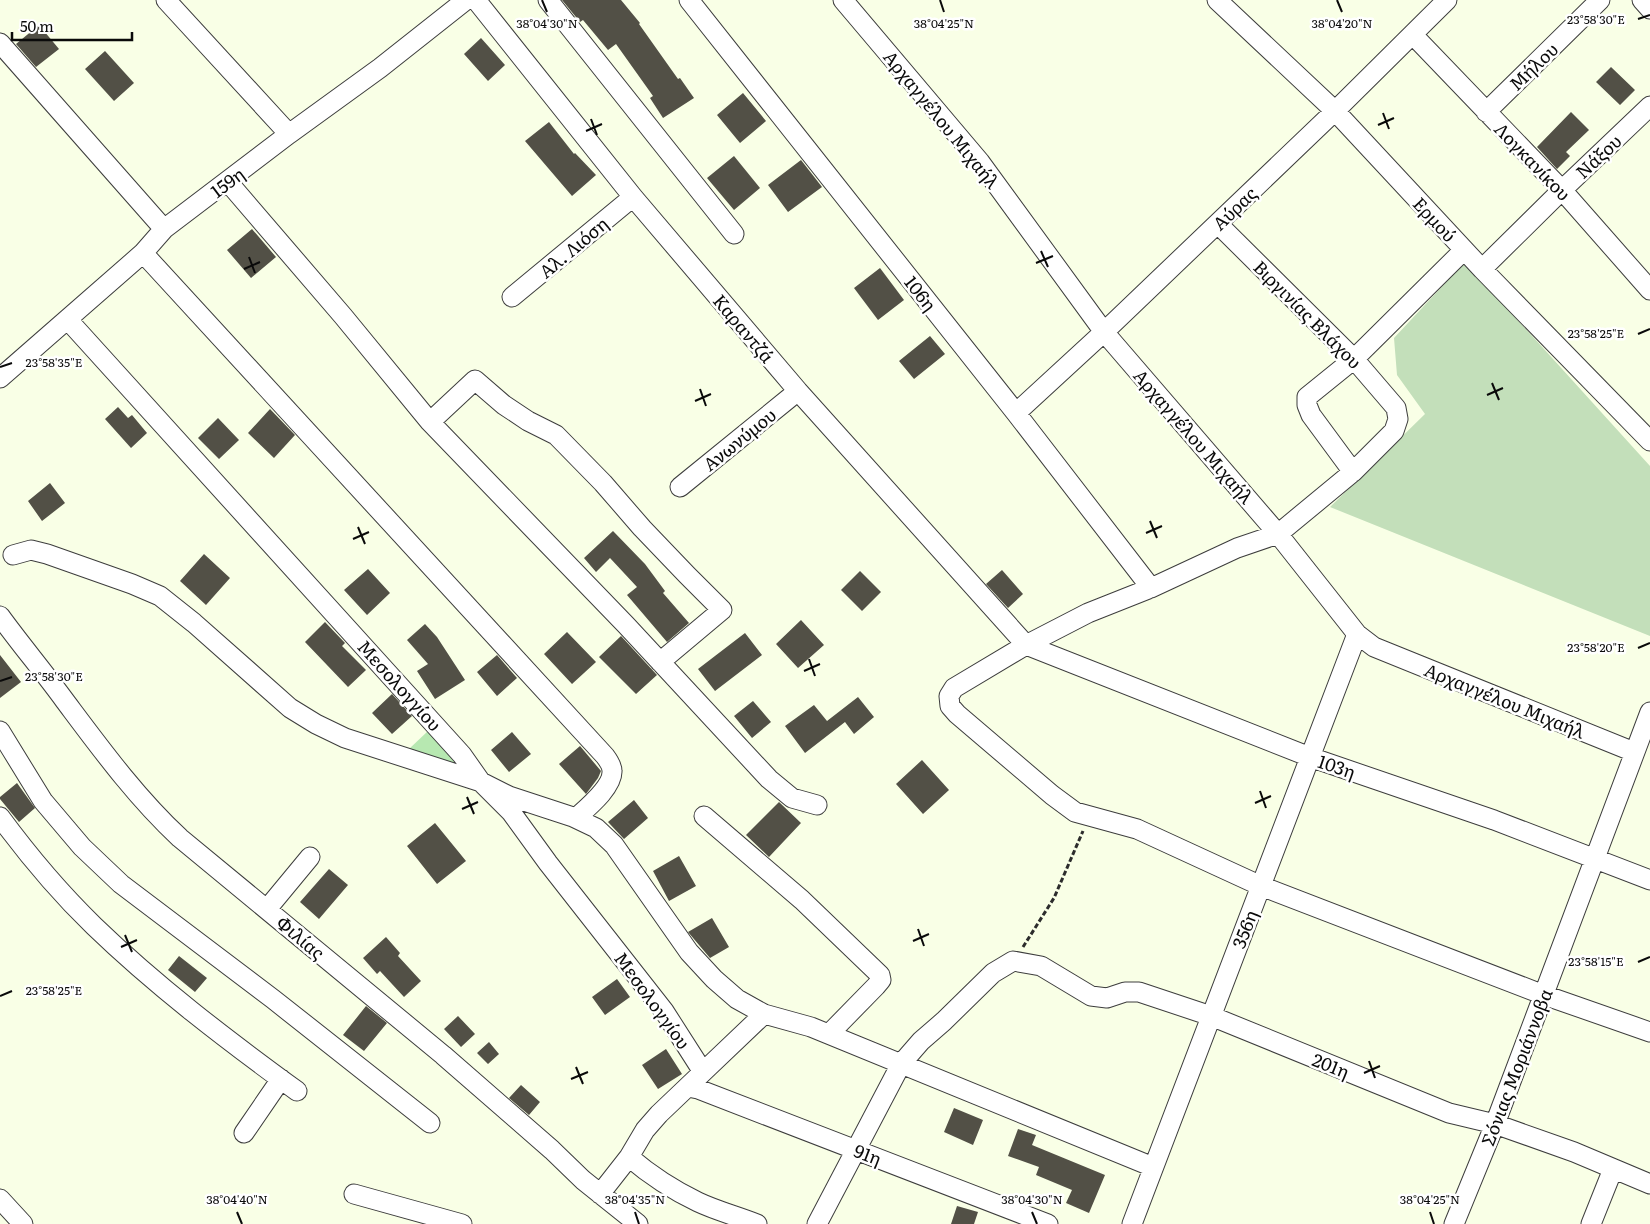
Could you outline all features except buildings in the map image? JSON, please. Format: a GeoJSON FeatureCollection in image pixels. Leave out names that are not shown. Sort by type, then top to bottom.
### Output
{"type":"FeatureCollection","features":[{"type":"Feature","properties":{"kind":"street"},"geometry":{"type":"LineString","coordinates":[[166,0],[290,134]]}},
{"type":"Feature","properties":{"kind":"street","name":"159η"},"geometry":{"type":"LineString","coordinates":[[0,378],[142,253],[164,229],[380,68],[466,0]]}},
{"type":"Feature","properties":{"kind":"street","name":"Καραντζά"},"geometry":{"type":"LineString","coordinates":[[476,0],[633,197],[798,391],[1026,645]]}},
{"type":"Feature","properties":{"kind":"street"},"geometry":{"type":"LineString","coordinates":[[548,0],[734,234]]}},
{"type":"Feature","properties":{"kind":"street","name":"106η"},"geometry":{"type":"LineString","coordinates":[[689,0],[1151,588]]}},
{"type":"Feature","properties":{"kind":"street","name":"Αρχαγγέλου Μιχαήλ"},"geometry":{"type":"LineString","coordinates":[[843,0],[980,162],[1104,332],[1278,534],[1357,634],[1374,647],[1634,752]]}},
{"type":"Feature","properties":{"kind":"street","name":"Ερμού"},"geometry":{"type":"LineString","coordinates":[[1217,0],[1335,111],[1482,269],[1650,441]]}},
{"type":"Feature","properties":{"kind":"street","name":"Αύρας"},"geometry":{"type":"LineString","coordinates":[[1016,414],[1218,224],[1414,35],[1447,0]]}},
{"type":"Feature","properties":{"kind":"street","name":"Μήλου"},"geometry":{"type":"LineString","coordinates":[[1486,112],[1600,0]]}},
{"type":"Feature","properties":{"kind":"street"},"geometry":{"type":"LineString","coordinates":[[1642,0],[1650,9]]}},
{"type":"Feature","properties":{"kind":"street","name":"Λογκανίκου"},"geometry":{"type":"LineString","coordinates":[[1414,35],[1562,190],[1650,290]]}},
{"type":"Feature","properties":{"kind":"street"},"geometry":{"type":"LineString","coordinates":[[0,43],[164,229]]}},
{"type":"Feature","properties":{"kind":"street","name":"Νάξου"},"geometry":{"type":"LineString","coordinates":[[1482,269],[1562,190],[1648,115]]}},
{"type":"Feature","properties":{"kind":"street"},"geometry":{"type":"LineString","coordinates":[[228,182],[343,316],[430,422],[660,662],[769,779],[792,798],[817,805]]}},
{"type":"Feature","properties":{"kind":"street","name":"Αλ. Λιόση"},"geometry":{"type":"LineString","coordinates":[[512,297],[633,197]]}},
{"type":"Feature","properties":{"kind":"street","name":"Βιργινίας Βλάχου"},"geometry":{"type":"LineString","coordinates":[[1218,224],[1354,359],[1396,408],[1398,419],[1394,431],[1353,472]]}},
{"type":"Feature","properties":{"kind":"street"},"geometry":{"type":"LineString","coordinates":[[1464,250],[1354,359],[1307,397],[1307,405],[1311,415],[1353,472],[1278,534],[1237,548],[1151,588],[1088,613],[1026,645],[954,688],[949,696],[950,706],[1052,795],[1076,812],[1138,829],[1261,886],[1544,995],[1650,1032]]}},
{"type":"Feature","properties":{"kind":"street"},"geometry":{"type":"LineString","coordinates":[[142,253],[605,756],[612,769],[611,780],[602,792],[576,818]]}},
{"type":"Feature","properties":{"kind":"street","name":"Μεσολογγίου"},"geometry":{"type":"LineString","coordinates":[[68,320],[462,755],[481,782],[510,812],[548,864],[664,1011],[703,1072]]}},
{"type":"Feature","properties":{"kind":"street"},"geometry":{"type":"LineString","coordinates":[[430,422],[475,380],[504,405],[528,421],[556,435],[603,483],[642,528],[722,610],[660,662]]}},
{"type":"Feature","properties":{"kind":"street","name":"Ανωνύμου"},"geometry":{"type":"LineString","coordinates":[[680,487],[798,391]]}},
{"type":"Feature","properties":{"kind":"street"},"geometry":{"type":"LineString","coordinates":[[13,555],[30,550],[47,554],[160,596],[194,623],[290,708],[316,724],[345,738],[481,782],[509,796],[576,818],[596,828],[614,845],[688,952],[737,999],[764,1014],[796,1022],[830,1034],[1153,1167]]}},
{"type":"Feature","properties":{"kind":"street","name":"Φιλίας"},"geometry":{"type":"LineString","coordinates":[[0,616],[91,736],[156,815],[180,838],[442,1055],[552,1150],[582,1180],[638,1224]]}},
{"type":"Feature","properties":{"kind":"street","name":"356η"},"geometry":{"type":"LineString","coordinates":[[1132,1224],[1357,634]]}},
{"type":"Feature","properties":{"kind":"street","name":"103η"},"geometry":{"type":"LineString","coordinates":[[1026,645],[1310,757],[1494,820],[1650,880]]}},
{"type":"Feature","properties":{"kind":"street","name":"Σόνιας Μοριάννοβα"},"geometry":{"type":"LineString","coordinates":[[1454,1224],[1544,995],[1650,712]]}},
{"type":"Feature","properties":{"kind":"street"},"geometry":{"type":"LineString","coordinates":[[0,731],[43,801],[82,847],[121,884],[273,999],[430,1122]]}},
{"type":"Feature","properties":{"kind":"street"},"geometry":{"type":"LineString","coordinates":[[704,816],[802,900],[880,975],[881,980],[876,986],[830,1034]]}},
{"type":"Feature","properties":{"kind":"street"},"geometry":{"type":"LineString","coordinates":[[0,817],[53,882],[94,926],[198,1016],[297,1091]]}},
{"type":"Feature","properties":{"kind":"street"},"geometry":{"type":"LineString","coordinates":[[267,909],[310,857]]}},
{"type":"Feature","properties":{"kind":"street"},"geometry":{"type":"LineString","coordinates":[[817,1224],[901,1064],[921,1041],[993,973],[1013,961]]}},
{"type":"Feature","properties":{"kind":"street","name":"201η"},"geometry":{"type":"LineString","coordinates":[[1013,961],[1041,966],[1091,996],[1107,998],[1126,992],[1139,992],[1211,1016],[1450,1113],[1494,1124],[1574,1152],[1650,1184]]}},
{"type":"Feature","properties":{"kind":"street"},"geometry":{"type":"LineString","coordinates":[[600,1194],[629,1157],[645,1130],[764,1014]]}},
{"type":"Feature","properties":{"kind":"street"},"geometry":{"type":"LineString","coordinates":[[244,1133],[281,1079]]}},
{"type":"Feature","properties":{"kind":"street","name":"91η"},"geometry":{"type":"LineString","coordinates":[[688,1087],[698,1089],[1048,1224]]}},
{"type":"Feature","properties":{"kind":"street"},"geometry":{"type":"LineString","coordinates":[[629,1157],[645,1171],[692,1199],[757,1224]]}},
{"type":"Feature","properties":{"kind":"street"},"geometry":{"type":"LineString","coordinates":[[1591,1224],[1614,1169]]}},
{"type":"Feature","properties":{"kind":"street"},"geometry":{"type":"LineString","coordinates":[[354,1194],[462,1224]]}},
{"type":"Feature","properties":{"kind":"street"},"geometry":{"type":"LineString","coordinates":[[0,1199],[23,1224]]}},
{"type":"Feature","properties":{"kind":"path"},"geometry":{"type":"LineString","coordinates":[[1013,961],[1054,898],[1089,816]]}},
{"type":"Feature","properties":{"kind":"green space"},"geometry":{"type":"Polygon","coordinates":[[[1465,262],[1650,466],[1650,636],[1330,507],[1425,414],[1397,375],[1394,338],[1465,262]]]}},
{"type":"Feature","properties":{"kind":"green space"},"geometry":{"type":"Polygon","coordinates":[[[429,730],[463,768],[408,750],[429,730]]]}}]}
